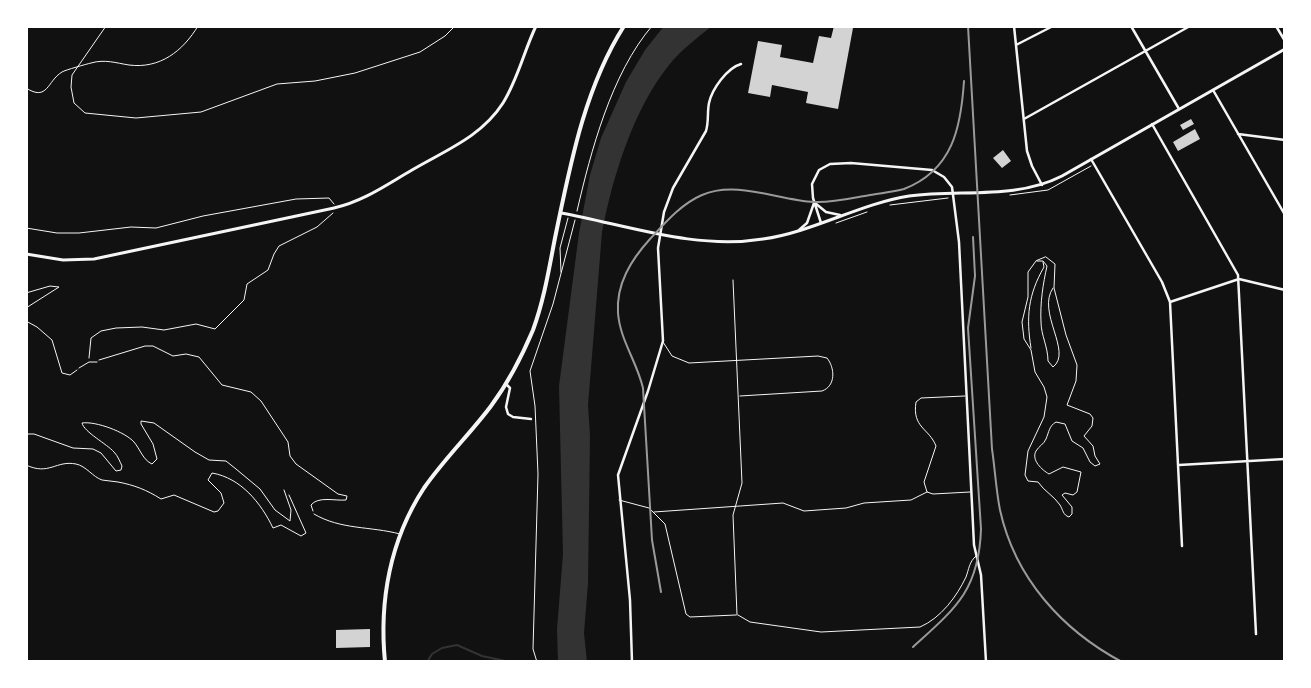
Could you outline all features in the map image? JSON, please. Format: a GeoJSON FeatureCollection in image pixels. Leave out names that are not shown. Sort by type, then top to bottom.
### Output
{"type":"FeatureCollection","features":[{"type":"Feature","properties":{"kind":"main road"},"geometry":{"type":"LineString","coordinates":[[385,662],[382,635],[384,604],[389,571],[401,534],[425,487],[490,407],[506,384],[524,350],[539,312],[582,124],[606,60],[624,26]]}},
{"type":"Feature","properties":{"kind":"street"},"geometry":{"type":"LineString","coordinates":[[26,254],[63,260],[94,259],[334,208],[367,197],[419,165],[455,148],[480,129],[497,112],[507,95],[536,26]]}},
{"type":"Feature","properties":{"kind":"street"},"geometry":{"type":"LineString","coordinates":[[1014,26],[1029,158],[1042,185]]}},
{"type":"Feature","properties":{"kind":"street"},"geometry":{"type":"LineString","coordinates":[[1016,45],[1053,26]]}},
{"type":"Feature","properties":{"kind":"street"},"geometry":{"type":"LineString","coordinates":[[1131,26],[1179,109]]}},
{"type":"Feature","properties":{"kind":"street"},"geometry":{"type":"LineString","coordinates":[[1024,119],[1190,26]]}},
{"type":"Feature","properties":{"kind":"street"},"geometry":{"type":"LineString","coordinates":[[1276,26],[1285,41]]}},
{"type":"Feature","properties":{"kind":"street"},"geometry":{"type":"LineString","coordinates":[[561,213],[660,234],[725,242],[764,239],[798,231],[892,200],[936,194],[1025,189],[1042,185],[1091,159],[1285,48]]}},
{"type":"Feature","properties":{"kind":"street"},"geometry":{"type":"LineString","coordinates":[[632,662],[630,600],[617,484],[620,467],[648,391],[663,341],[658,255],[664,212],[673,188],[706,131],[709,122],[708,105],[713,92],[731,70],[741,64]]}},
{"type":"Feature","properties":{"kind":"street"},"geometry":{"type":"LineString","coordinates":[[1213,90],[1285,215]]}},
{"type":"Feature","properties":{"kind":"street"},"geometry":{"type":"LineString","coordinates":[[1152,124],[1236,269],[1239,279],[1256,634]]}},
{"type":"Feature","properties":{"kind":"street"},"geometry":{"type":"LineString","coordinates":[[1238,134],[1285,140]]}},
{"type":"Feature","properties":{"kind":"street"},"geometry":{"type":"LineString","coordinates":[[1091,159],[1158,275],[1170,302],[1182,546]]}},
{"type":"Feature","properties":{"kind":"street"},"geometry":{"type":"LineString","coordinates":[[821,224],[811,191],[814,178],[824,166],[836,162],[928,169],[938,172],[949,182],[954,194],[960,242],[970,492],[976,556],[981,576],[986,662]]}},
{"type":"Feature","properties":{"kind":"street"},"geometry":{"type":"LineString","coordinates":[[798,231],[808,223],[814,202]]}},
{"type":"Feature","properties":{"kind":"street"},"geometry":{"type":"LineString","coordinates":[[814,202],[833,215],[849,214]]}},
{"type":"Feature","properties":{"kind":"street"},"geometry":{"type":"LineString","coordinates":[[1170,302],[1239,279],[1285,290]]}},
{"type":"Feature","properties":{"kind":"street"},"geometry":{"type":"LineString","coordinates":[[506,384],[510,388],[506,407],[508,414],[513,417],[531,419]]}},
{"type":"Feature","properties":{"kind":"street"},"geometry":{"type":"LineString","coordinates":[[1179,465],[1285,459]]}},
{"type":"Feature","properties":{"kind":"lane"},"geometry":{"type":"LineString","coordinates":[[733,280],[742,483],[735,506],[733,526],[737,615]]}},
{"type":"Feature","properties":{"kind":"lane"},"geometry":{"type":"LineString","coordinates":[[663,341],[672,356],[683,362],[822,356],[830,362],[833,377],[830,386],[822,391],[738,396]]}},
{"type":"Feature","properties":{"kind":"lane"},"geometry":{"type":"LineString","coordinates":[[79,368],[89,362],[97,362]]}},
{"type":"Feature","properties":{"kind":"lane"},"geometry":{"type":"LineString","coordinates":[[927,492],[924,482],[936,446],[917,420],[916,402],[921,398],[965,396]]}},
{"type":"Feature","properties":{"kind":"lane"},"geometry":{"type":"LineString","coordinates":[[654,512],[783,503],[804,511],[911,500],[927,492],[933,494],[970,492]]}},
{"type":"Feature","properties":{"kind":"lane"},"geometry":{"type":"LineString","coordinates":[[619,500],[642,504],[654,512],[665,524],[686,614],[690,617],[737,615],[750,622],[821,632],[920,627],[928,624],[949,604],[962,583],[970,562],[976,556]]}},
{"type":"Feature","properties":{"kind":"lane"},"geometry":{"type":"LineString","coordinates":[[314,514],[331,523],[345,527],[401,534]]}},
{"type":"Feature","properties":{"kind":"path"},"geometry":{"type":"LineString","coordinates":[[106,26],[75,69],[71,82],[71,93],[74,103],[80,112],[136,118],[180,116],[201,112],[276,84],[338,78],[398,60],[429,47],[455,26]]}},
{"type":"Feature","properties":{"kind":"path"},"geometry":{"type":"LineString","coordinates":[[26,88],[40,93],[47,89],[62,72],[99,61],[116,61],[130,65],[159,62],[171,57],[188,41],[198,26]]}},
{"type":"Feature","properties":{"kind":"path"},"geometry":{"type":"LineString","coordinates":[[578,208],[585,173],[613,94],[634,50],[652,26]]}},
{"type":"Feature","properties":{"kind":"path"},"geometry":{"type":"LineString","coordinates":[[26,228],[57,233],[79,233],[131,227],[156,228],[203,216],[310,197],[329,198],[334,208],[334,212],[317,227],[279,246],[268,270],[247,284],[244,300],[218,328],[212,329],[196,324],[174,330],[142,327],[101,331],[91,338],[89,362]]}},
{"type":"Feature","properties":{"kind":"path"},"geometry":{"type":"LineString","coordinates":[[562,272],[560,248],[565,221],[572,216]]}},
{"type":"Feature","properties":{"kind":"path"},"geometry":{"type":"LineString","coordinates":[[537,662],[533,649],[538,474],[536,412],[530,371],[549,317],[574,225]]}},
{"type":"Feature","properties":{"kind":"path"},"geometry":{"type":"LineString","coordinates":[[1030,349],[1024,339],[1022,322],[1028,297],[1028,272],[1036,261],[1046,258],[1054,263],[1054,288],[1064,329],[1077,365],[1076,381],[1067,405],[1090,414],[1093,418],[1092,426],[1084,436],[1093,446],[1095,456],[1100,464],[1095,466],[1090,462],[1083,448],[1071,438],[1065,424],[1056,422],[1050,425],[1044,443],[1036,452],[1035,458],[1040,466],[1049,474],[1063,467],[1081,472],[1077,492],[1062,495],[1072,507],[1072,514],[1069,517],[1038,482],[1028,481],[1025,475],[1028,451],[1044,417],[1047,402],[1044,387],[1035,372],[1030,349],[1029,302],[1037,278],[1044,267],[1042,261]]}},
{"type":"Feature","properties":{"kind":"path"},"geometry":{"type":"LineString","coordinates":[[1036,261],[1042,261],[1047,266],[1043,283],[1041,322],[1048,350],[1048,361],[1054,367],[1058,363],[1060,352],[1049,314],[1049,296],[1054,288]]}},
{"type":"Feature","properties":{"kind":"path"},"geometry":{"type":"LineString","coordinates":[[26,293],[50,286],[59,287],[26,308]]}},
{"type":"Feature","properties":{"kind":"path"},"geometry":{"type":"LineString","coordinates":[[26,321],[52,340],[62,373],[70,375],[79,368]]}},
{"type":"Feature","properties":{"kind":"path"},"geometry":{"type":"LineString","coordinates":[[97,362],[108,356],[124,353],[139,347],[153,346],[173,356],[194,355],[202,360],[207,369],[222,385],[251,392],[262,401],[278,425],[288,442],[290,456],[296,464],[338,494],[347,496],[346,500],[319,500],[313,502],[311,505],[314,514]]}},
{"type":"Feature","properties":{"kind":"path"},"geometry":{"type":"LineString","coordinates":[[26,434],[34,434],[73,448],[93,449],[101,454],[116,471],[120,470],[122,466],[116,454],[84,428],[82,423],[95,424],[125,435],[134,442],[148,462],[152,464],[158,459],[153,444],[141,424],[141,421],[146,420],[154,423],[209,460],[226,462],[260,489],[274,510],[290,521],[291,510],[284,490]]}},
{"type":"Feature","properties":{"kind":"path"},"geometry":{"type":"LineString","coordinates":[[26,465],[40,469],[49,469],[63,464],[74,463],[101,480],[136,486],[148,491],[161,500],[174,495],[214,512],[218,511],[224,503],[221,493],[208,480],[212,473],[217,474],[238,483],[259,502],[273,528],[281,525],[301,536],[306,533],[289,495]]}},
{"type":"Feature","properties":{"kind":"shaded area"},"geometry":{"type":"Polygon","coordinates":[[[664,26],[712,26],[689,44],[669,65],[656,83],[626,144],[612,189],[602,232],[588,405],[590,436],[588,583],[584,633],[587,662],[558,662],[557,629],[563,554],[559,386],[579,233],[590,175],[601,138],[626,82],[645,50],[664,26]]]}},
{"type":"Feature","properties":{"kind":"building"},"geometry":{"type":"Polygon","coordinates":[[[834,26],[853,28],[838,109],[806,103],[808,92],[772,85],[770,97],[748,93],[758,41],[782,45],[780,57],[813,63],[819,36],[831,38],[834,26]]]}},
{"type":"Feature","properties":{"kind":"building"},"geometry":{"type":"Polygon","coordinates":[[[1191,119],[1194,124],[1183,130],[1180,125],[1191,119]]]}},
{"type":"Feature","properties":{"kind":"building"},"geometry":{"type":"Polygon","coordinates":[[[1195,129],[1200,139],[1178,151],[1173,142],[1195,129]]]}},
{"type":"Feature","properties":{"kind":"building"},"geometry":{"type":"Polygon","coordinates":[[[1003,150],[1011,161],[1002,168],[993,158],[1003,150]]]}},
{"type":"Feature","properties":{"kind":"building"},"geometry":{"type":"Polygon","coordinates":[[[370,629],[370,647],[336,648],[336,630],[370,629]]]}},
{"type":"Feature","properties":{"kind":"waterway"},"geometry":{"type":"LineString","coordinates":[[427,662],[432,654],[442,648],[457,645],[482,656],[510,662]]}},
{"type":"Feature","properties":{"kind":"railway"},"geometry":{"type":"LineString","coordinates":[[968,26],[992,449],[1000,510],[1007,535],[1017,558],[1029,580],[1044,600],[1080,634],[1122,662]]}},
{"type":"Feature","properties":{"kind":"railway"},"geometry":{"type":"LineString","coordinates":[[661,592],[652,540],[643,388],[625,342],[618,313],[619,292],[631,264],[650,239],[680,209],[694,199],[715,191],[743,190],[800,201],[821,202],[900,190],[921,181],[934,171],[944,159],[951,145],[957,130],[964,81]]}},
{"type":"Feature","properties":{"kind":"railway"},"geometry":{"type":"LineString","coordinates":[[913,647],[953,609],[962,596],[976,568],[979,550],[981,529],[968,328],[975,276],[973,237]]}}]}
